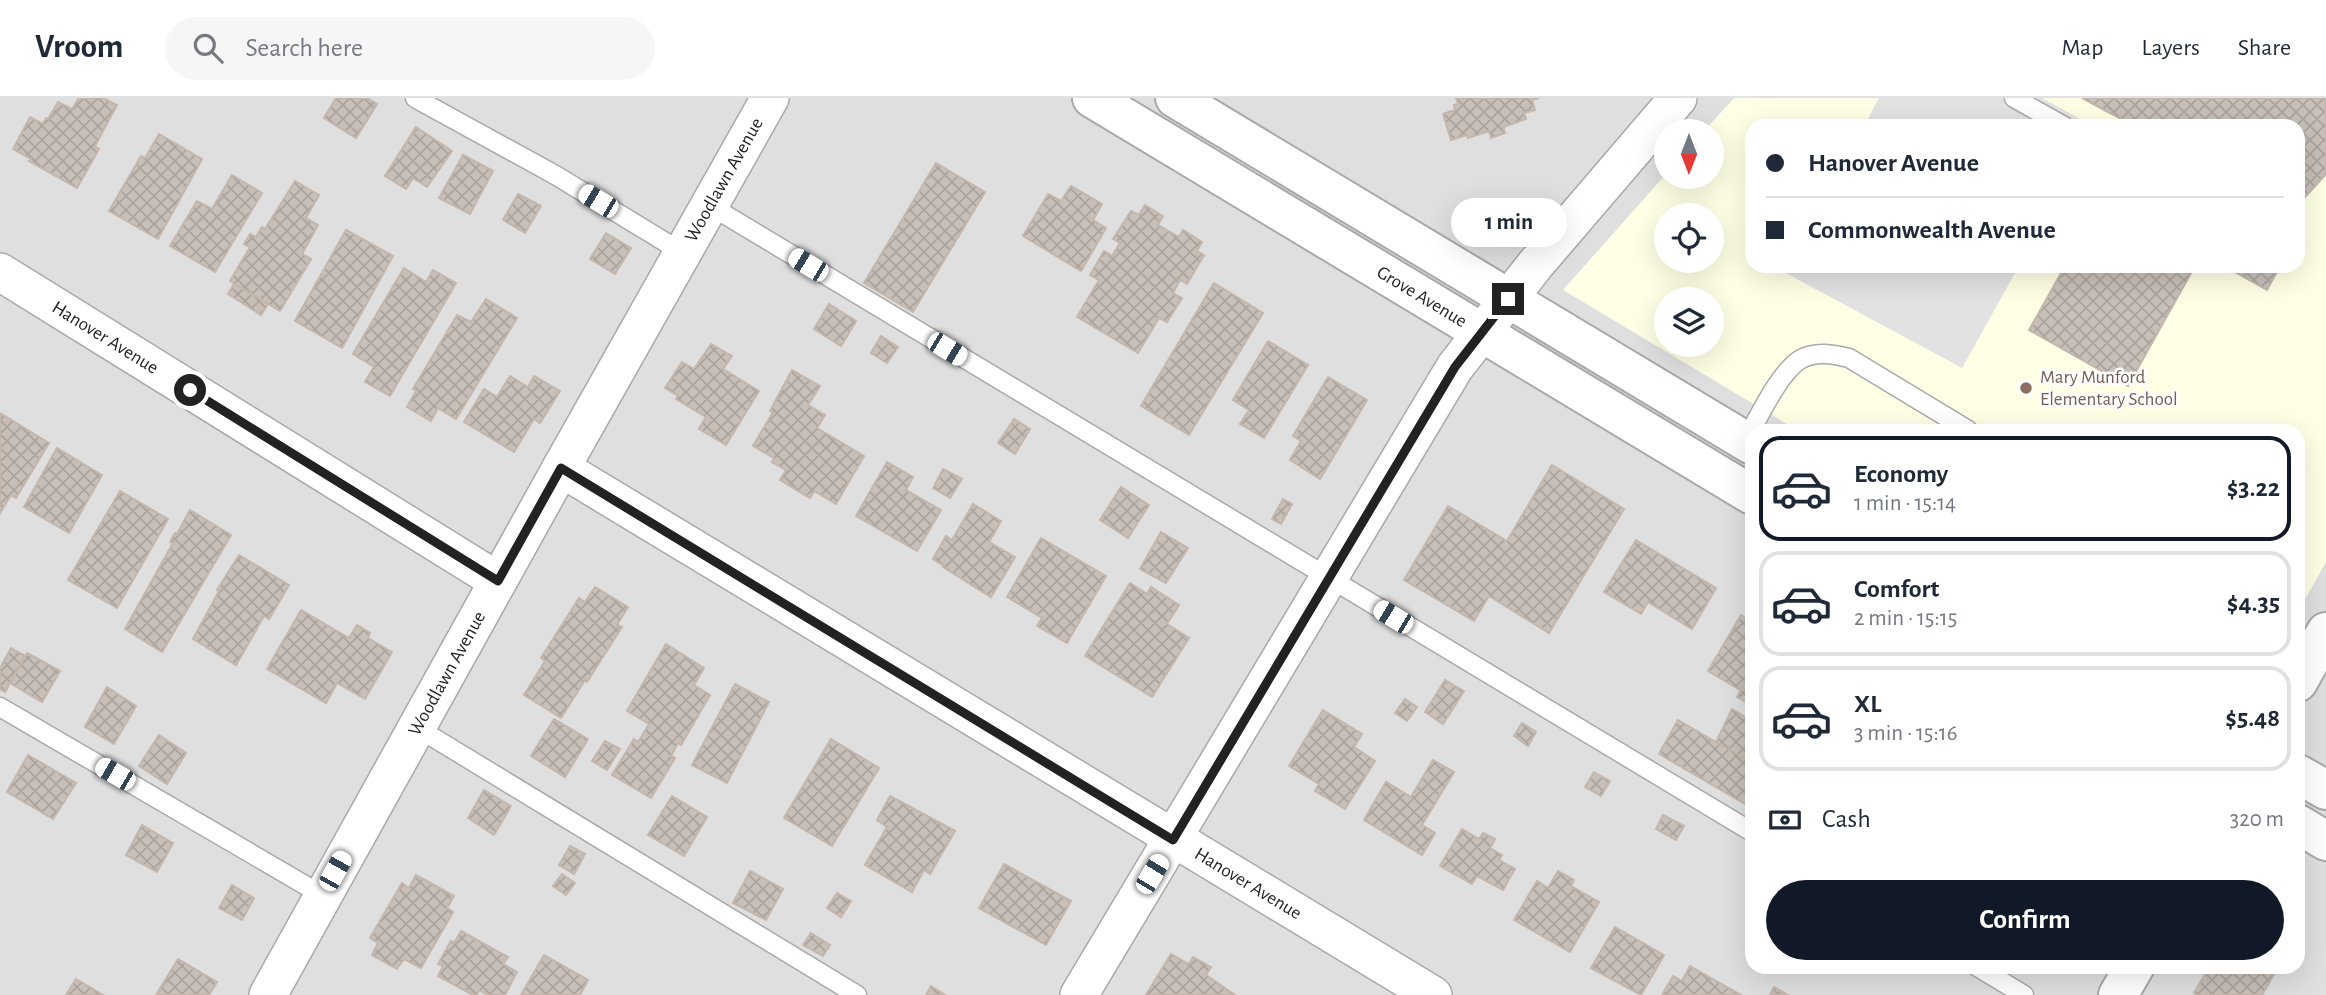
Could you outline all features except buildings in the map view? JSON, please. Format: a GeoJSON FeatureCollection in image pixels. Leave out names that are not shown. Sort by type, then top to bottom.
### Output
{"type":"FeatureCollection","features":[{"type":"Feature","properties":{"kind":"street","name":"Woodlawn Avenue"},"geometry":{"type":"LineString","coordinates":[[273,993],[322,895],[769,98]]}},
{"type":"Feature","properties":{"kind":"street","name":"Grove Avenue"},"geometry":{"type":"LineString","coordinates":[[1092,98],[1745,491]]}},
{"type":"Feature","properties":{"kind":"street"},"geometry":{"type":"LineString","coordinates":[[1175,98],[1745,441]]}},
{"type":"Feature","properties":{"kind":"street"},"geometry":{"type":"LineString","coordinates":[[1079,995],[1455,367],[1508,299],[1678,98]]}},
{"type":"Feature","properties":{"kind":"street","name":"Hanover Avenue"},"geometry":{"type":"LineString","coordinates":[[0,272],[498,581]]}},
{"type":"Feature","properties":{"kind":"street","name":"Hanover Avenue"},"geometry":{"type":"LineString","coordinates":[[561,468],[1433,995]]}},
{"type":"Feature","properties":{"kind":"street"},"geometry":{"type":"LineString","coordinates":[[2305,670],[2326,632]]}},
{"type":"Feature","properties":{"kind":"street"},"geometry":{"type":"LineString","coordinates":[[2305,778],[2326,790]]}},
{"type":"Feature","properties":{"kind":"street"},"geometry":{"type":"LineString","coordinates":[[2305,828],[2326,841]]}},
{"type":"Feature","properties":{"kind":"street"},"geometry":{"type":"LineString","coordinates":[[2118,995],[2130,974]]}},
{"type":"Feature","properties":{"kind":"lane"},"geometry":{"type":"LineString","coordinates":[[415,98],[557,176],[683,253]]}},
{"type":"Feature","properties":{"kind":"lane"},"geometry":{"type":"LineString","coordinates":[[2014,98],[2052,119]]}},
{"type":"Feature","properties":{"kind":"lane"},"geometry":{"type":"LineString","coordinates":[[709,205],[1745,828]]}},
{"type":"Feature","properties":{"kind":"lane"},"geometry":{"type":"LineString","coordinates":[[1758,424],[1784,376],[1800,360],[1817,354],[1834,354],[1849,358],[1958,424]]}},
{"type":"Feature","properties":{"kind":"lane"},"geometry":{"type":"LineString","coordinates":[[0,707],[322,895]]}},
{"type":"Feature","properties":{"kind":"lane"},"geometry":{"type":"LineString","coordinates":[[416,727],[857,995]]}},
{"type":"Feature","properties":{"kind":"lane"},"geometry":{"type":"LineString","coordinates":[[1989,974],[2024,995]]}},
{"type":"Feature","properties":{"kind":"shaded area"},"geometry":{"type":"Polygon","coordinates":[[[0,98],[2326,98],[2326,995],[0,995],[0,98]]]}},
{"type":"Feature","properties":{"kind":"shaded area","name":"Mary Munford Elementary School"},"geometry":{"type":"Polygon","coordinates":[[[1734,98],[2326,98],[2326,562],[2305,600],[2305,424],[1787,424],[1675,357],[1724,357],[1724,287],[1654,287],[1654,344],[1563,290],[1654,188],[1724,189],[1724,119],[1715,119],[1734,98]]]}},
{"type":"Feature","properties":{"kind":"shaded area"},"geometry":{"type":"Polygon","coordinates":[[[1879,98],[2042,98],[2080,119],[1868,119],[1879,98]]]}},
{"type":"Feature","properties":{"kind":"shaded area"},"geometry":{"type":"Polygon","coordinates":[[[1786,273],[2015,273],[1962,368],[1786,273]]]}},
{"type":"Feature","properties":{"kind":"place","name":"Mary Munford Elementary School"},"geometry":{"type":"Point","coordinates":[2026,388]}},
{"type":"Feature","properties":{"kind":"route"},"geometry":{"type":"LineString","coordinates":[[190,390],[498,581],[561,468],[1173,840],[1455,367],[1508,299]]}}]}
